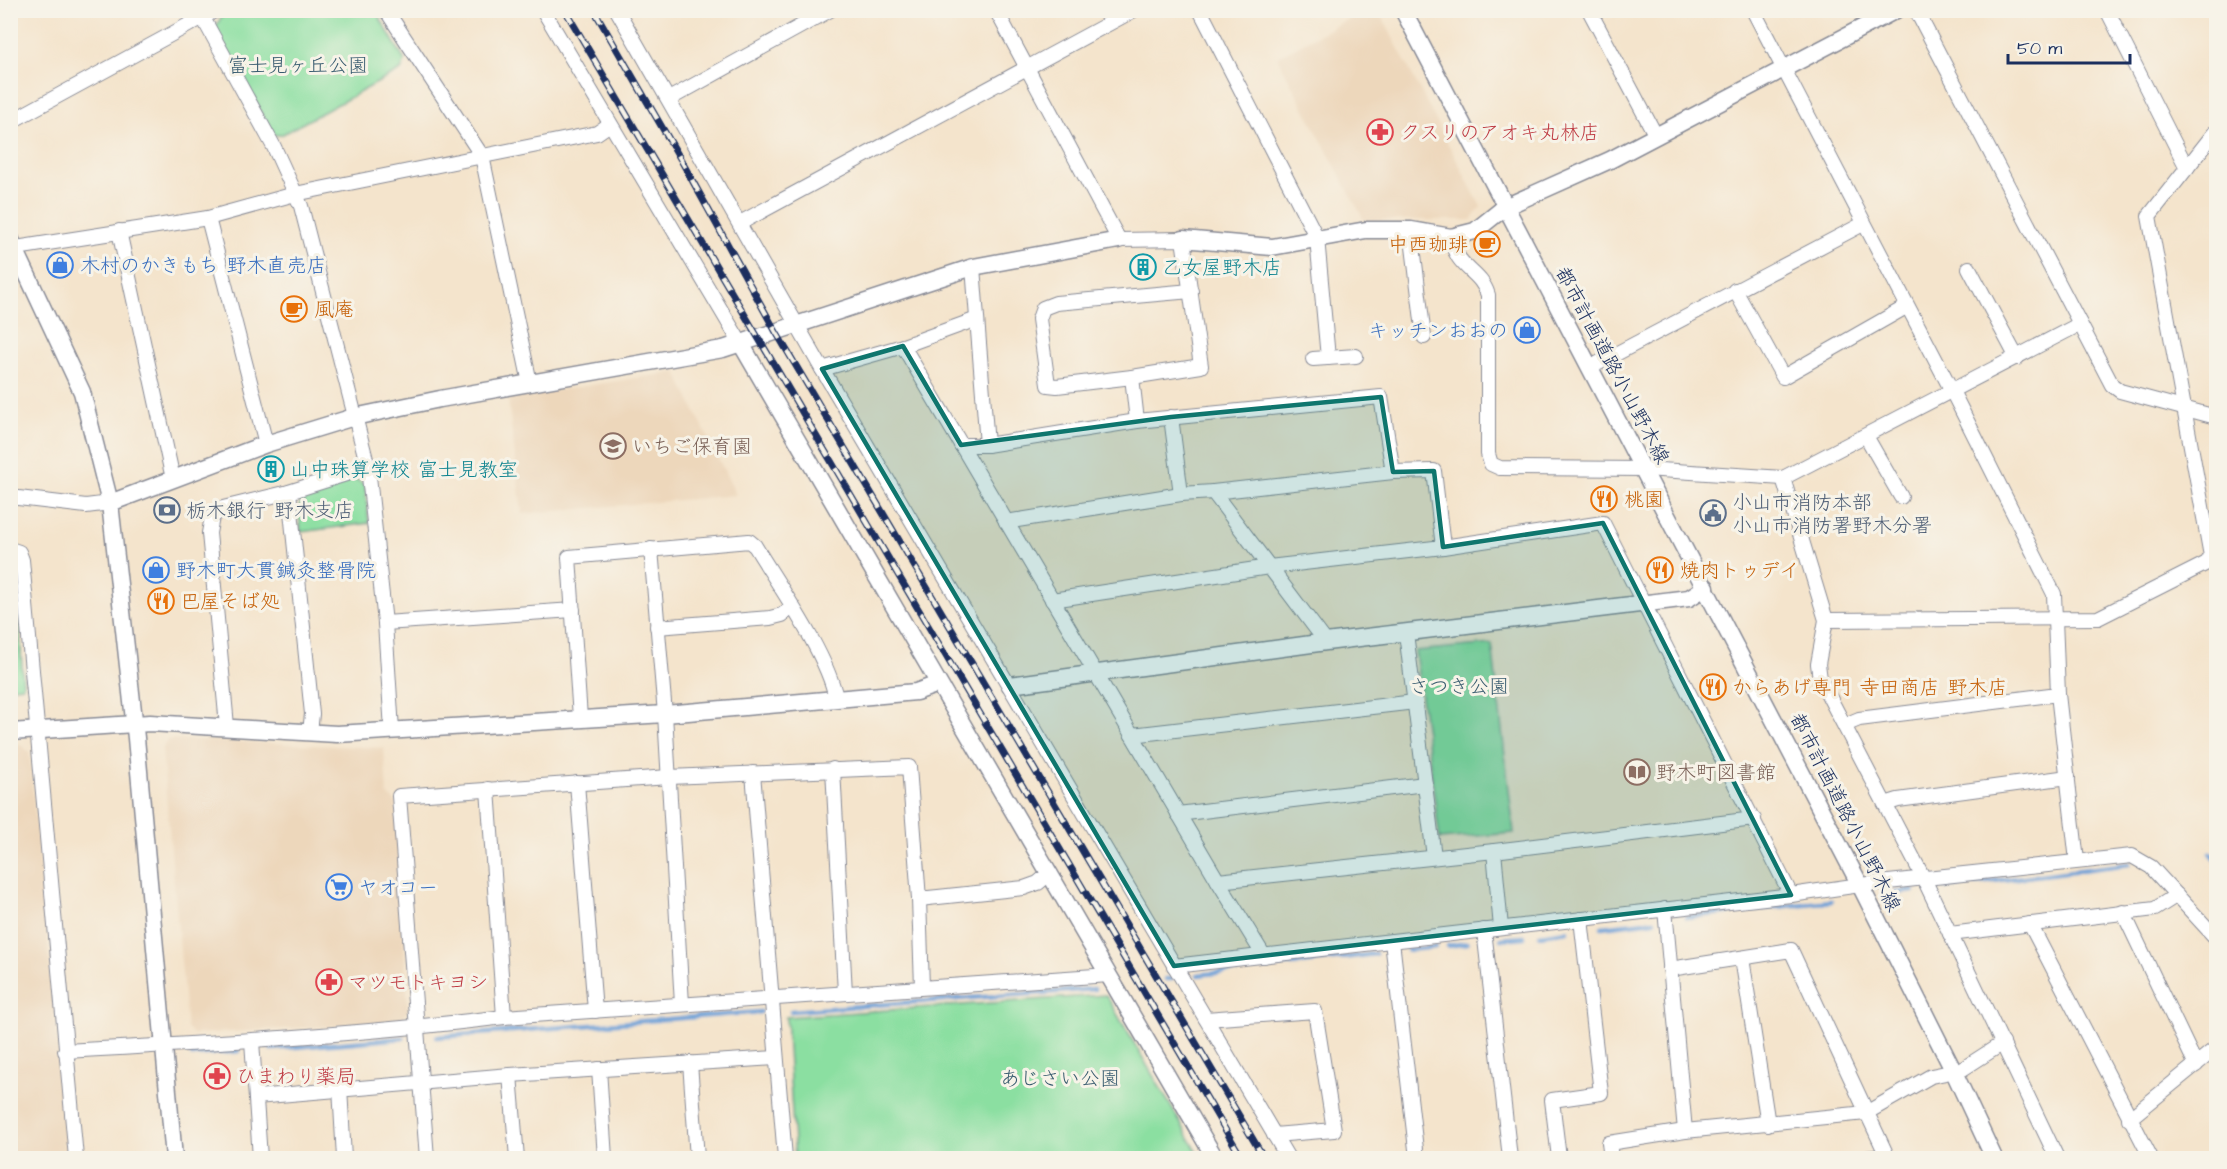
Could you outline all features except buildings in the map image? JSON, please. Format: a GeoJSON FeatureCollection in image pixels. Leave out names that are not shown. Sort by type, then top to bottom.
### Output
{"type":"FeatureCollection","features":[{"type":"Feature","properties":{"kind":"street"},"geometry":{"type":"LineString","coordinates":[[10,122],[216,10]]}},
{"type":"Feature","properties":{"kind":"street"},"geometry":{"type":"LineString","coordinates":[[386,10],[482,156],[530,383]]}},
{"type":"Feature","properties":{"kind":"street"},"geometry":{"type":"LineString","coordinates":[[543,10],[740,342],[1215,1158]]}},
{"type":"Feature","properties":{"kind":"street"},"geometry":{"type":"LineString","coordinates":[[617,10],[822,369],[1288,1158]]}},
{"type":"Feature","properties":{"kind":"street"},"geometry":{"type":"LineString","coordinates":[[669,99],[830,10]]}},
{"type":"Feature","properties":{"kind":"street"},"geometry":{"type":"LineString","coordinates":[[996,10],[1119,240]]}},
{"type":"Feature","properties":{"kind":"street"},"geometry":{"type":"LineString","coordinates":[[740,223],[1134,10]]}},
{"type":"Feature","properties":{"kind":"street"},"geometry":{"type":"LineString","coordinates":[[1200,10],[1317,238],[1328,358]]}},
{"type":"Feature","properties":{"kind":"street","name":"都市計画道路小山野木線"},"geometry":{"type":"LineString","coordinates":[[1403,10],[1645,469],[1860,885],[1953,1070],[1994,1158]]}},
{"type":"Feature","properties":{"kind":"street"},"geometry":{"type":"LineString","coordinates":[[1589,10],[1656,136]]}},
{"type":"Feature","properties":{"kind":"street"},"geometry":{"type":"LineString","coordinates":[[1753,10],[1906,307],[1952,391],[2054,594],[2058,694],[2078,861]]}},
{"type":"Feature","properties":{"kind":"street"},"geometry":{"type":"LineString","coordinates":[[10,497],[87,506],[110,503],[266,444],[354,417],[723,349],[973,267],[1119,240],[1183,239],[1272,247],[1366,230],[1411,230],[1451,237],[1475,231],[1505,207],[1656,136],[1896,10]]}},
{"type":"Feature","properties":{"kind":"street"},"geometry":{"type":"LineString","coordinates":[[1916,10],[2112,385],[2120,391],[2217,417]]}},
{"type":"Feature","properties":{"kind":"street"},"geometry":{"type":"LineString","coordinates":[[2107,10],[2187,168]]}},
{"type":"Feature","properties":{"kind":"street"},"geometry":{"type":"LineString","coordinates":[[203,18],[274,147],[301,206],[368,467],[385,623],[392,730]]}},
{"type":"Feature","properties":{"kind":"street"},"geometry":{"type":"LineString","coordinates":[[174,1158],[134,723],[110,503],[82,392],[13,243],[208,218],[295,194],[597,133],[610,124]]}},
{"type":"Feature","properties":{"kind":"street"},"geometry":{"type":"LineString","coordinates":[[1826,620],[2098,618],[2108,615],[2207,563],[2211,556],[2149,216],[2217,131]]}},
{"type":"Feature","properties":{"kind":"street"},"geometry":{"type":"LineString","coordinates":[[208,218],[266,444]]}},
{"type":"Feature","properties":{"kind":"street"},"geometry":{"type":"LineString","coordinates":[[1591,367],[1863,224]]}},
{"type":"Feature","properties":{"kind":"street"},"geometry":{"type":"LineString","coordinates":[[1411,230],[1424,337]]}},
{"type":"Feature","properties":{"kind":"street"},"geometry":{"type":"LineString","coordinates":[[119,231],[173,479]]}},
{"type":"Feature","properties":{"kind":"street"},"geometry":{"type":"LineString","coordinates":[[1451,237],[1454,254],[1484,284],[1488,295],[1488,454],[1491,464],[1500,468],[1645,469],[1783,478],[2080,324]]}},
{"type":"Feature","properties":{"kind":"street"},"geometry":{"type":"LineString","coordinates":[[1183,239],[1191,291],[1201,366],[1132,377],[1058,386],[1048,385],[1039,319],[1043,308],[1056,303],[1191,291]]}},
{"type":"Feature","properties":{"kind":"street"},"geometry":{"type":"LineString","coordinates":[[973,267],[987,445]]}},
{"type":"Feature","properties":{"kind":"street"},"geometry":{"type":"LineString","coordinates":[[1969,268],[2017,358]]}},
{"type":"Feature","properties":{"kind":"street"},"geometry":{"type":"LineString","coordinates":[[1735,290],[1783,377],[1906,307]]}},
{"type":"Feature","properties":{"kind":"street"},"geometry":{"type":"LineString","coordinates":[[822,369],[903,346],[977,319]]}},
{"type":"Feature","properties":{"kind":"street"},"geometry":{"type":"LineString","coordinates":[[903,346],[1264,956]]}},
{"type":"Feature","properties":{"kind":"street"},"geometry":{"type":"LineString","coordinates":[[1313,359],[1356,356]]}},
{"type":"Feature","properties":{"kind":"street"},"geometry":{"type":"LineString","coordinates":[[1132,377],[1137,421]]}},
{"type":"Feature","properties":{"kind":"street"},"geometry":{"type":"LineString","coordinates":[[961,445],[987,445],[1171,417],[1381,397],[1393,472]]}},
{"type":"Feature","properties":{"kind":"street"},"geometry":{"type":"LineString","coordinates":[[1171,417],[1181,494]]}},
{"type":"Feature","properties":{"kind":"street"},"geometry":{"type":"LineString","coordinates":[[1866,436],[1901,497]]}},
{"type":"Feature","properties":{"kind":"street"},"geometry":{"type":"LineString","coordinates":[[227,726],[209,533],[212,517],[223,508],[289,492],[368,467]]}},
{"type":"Feature","properties":{"kind":"street"},"geometry":{"type":"LineString","coordinates":[[1006,522],[1181,494],[1393,472],[1434,471],[1443,547]]}},
{"type":"Feature","properties":{"kind":"street"},"geometry":{"type":"LineString","coordinates":[[1783,478],[1826,620],[1818,664],[1820,679],[1924,879],[2057,1158]]}},
{"type":"Feature","properties":{"kind":"street"},"geometry":{"type":"LineString","coordinates":[[289,492],[312,714],[310,732]]}},
{"type":"Feature","properties":{"kind":"street"},"geometry":{"type":"LineString","coordinates":[[1213,492],[1326,642]]}},
{"type":"Feature","properties":{"kind":"street"},"geometry":{"type":"LineString","coordinates":[[1052,600],[1269,567],[1443,547],[1603,523],[1791,895]]}},
{"type":"Feature","properties":{"kind":"street"},"geometry":{"type":"LineString","coordinates":[[580,718],[569,557],[651,549],[749,542],[755,546],[792,607],[832,681],[836,698]]}},
{"type":"Feature","properties":{"kind":"street"},"geometry":{"type":"LineString","coordinates":[[10,549],[19,552],[22,560],[76,1158]]}},
{"type":"Feature","properties":{"kind":"street"},"geometry":{"type":"LineString","coordinates":[[651,549],[665,714],[682,1004]]}},
{"type":"Feature","properties":{"kind":"street"},"geometry":{"type":"LineString","coordinates":[[1010,685],[1326,642],[1689,598],[1706,587]]}},
{"type":"Feature","properties":{"kind":"street"},"geometry":{"type":"LineString","coordinates":[[657,627],[770,618],[782,615],[792,607]]}},
{"type":"Feature","properties":{"kind":"street"},"geometry":{"type":"LineString","coordinates":[[385,623],[573,610]]}},
{"type":"Feature","properties":{"kind":"street"},"geometry":{"type":"LineString","coordinates":[[1406,633],[1434,857]]}},
{"type":"Feature","properties":{"kind":"street"},"geometry":{"type":"LineString","coordinates":[[10,732],[134,723],[227,726],[337,734],[665,714],[916,692],[938,684]]}},
{"type":"Feature","properties":{"kind":"street"},"geometry":{"type":"LineString","coordinates":[[1845,725],[1859,718],[2058,694]]}},
{"type":"Feature","properties":{"kind":"street"},"geometry":{"type":"LineString","coordinates":[[1132,735],[1414,702]]}},
{"type":"Feature","properties":{"kind":"street"},"geometry":{"type":"LineString","coordinates":[[427,1158],[399,796],[669,777],[909,767],[919,899],[922,987]]}},
{"type":"Feature","properties":{"kind":"street"},"geometry":{"type":"LineString","coordinates":[[833,769],[845,993]]}},
{"type":"Feature","properties":{"kind":"street"},"geometry":{"type":"LineString","coordinates":[[753,773],[785,1158]]}},
{"type":"Feature","properties":{"kind":"street"},"geometry":{"type":"LineString","coordinates":[[1885,804],[1898,800],[2068,777]]}},
{"type":"Feature","properties":{"kind":"street"},"geometry":{"type":"LineString","coordinates":[[578,783],[595,1011]]}},
{"type":"Feature","properties":{"kind":"street"},"geometry":{"type":"LineString","coordinates":[[1178,814],[1425,784]]}},
{"type":"Feature","properties":{"kind":"street"},"geometry":{"type":"LineString","coordinates":[[488,789],[504,1017]]}},
{"type":"Feature","properties":{"kind":"street"},"geometry":{"type":"LineString","coordinates":[[1218,881],[1494,851],[1754,819]]}},
{"type":"Feature","properties":{"kind":"street"},"geometry":{"type":"LineString","coordinates":[[1494,851],[1501,928]]}},
{"type":"Feature","properties":{"kind":"street"},"geometry":{"type":"LineString","coordinates":[[1174,966],[1791,895],[1860,885],[2132,856],[2151,867],[2217,938]]}},
{"type":"Feature","properties":{"kind":"street"},"geometry":{"type":"LineString","coordinates":[[919,899],[1024,888],[1038,883],[1050,873]]}},
{"type":"Feature","properties":{"kind":"street"},"geometry":{"type":"LineString","coordinates":[[1950,934],[2155,909],[2177,895]]}},
{"type":"Feature","properties":{"kind":"street"},"geometry":{"type":"LineString","coordinates":[[1665,909],[1685,1131]]}},
{"type":"Feature","properties":{"kind":"street"},"geometry":{"type":"LineString","coordinates":[[2123,912],[2196,1065]]}},
{"type":"Feature","properties":{"kind":"street"},"geometry":{"type":"LineString","coordinates":[[1560,1158],[1552,1100],[1601,1093],[1581,919]]}},
{"type":"Feature","properties":{"kind":"street"},"geometry":{"type":"LineString","coordinates":[[2030,924],[2151,1158]]}},
{"type":"Feature","properties":{"kind":"street"},"geometry":{"type":"LineString","coordinates":[[1484,930],[1510,1158]]}},
{"type":"Feature","properties":{"kind":"street"},"geometry":{"type":"LineString","coordinates":[[1392,940],[1417,1158]]}},
{"type":"Feature","properties":{"kind":"street"},"geometry":{"type":"LineString","coordinates":[[1670,969],[1791,950],[1887,1157],[1866,1158]]}},
{"type":"Feature","properties":{"kind":"street"},"geometry":{"type":"LineString","coordinates":[[1742,958],[1768,1124]]}},
{"type":"Feature","properties":{"kind":"street"},"geometry":{"type":"LineString","coordinates":[[65,1051],[252,1041],[417,1028],[504,1017],[1109,975]]}},
{"type":"Feature","properties":{"kind":"street"},"geometry":{"type":"LineString","coordinates":[[1206,1019],[1315,1011],[1334,1130],[1274,1135]]}},
{"type":"Feature","properties":{"kind":"street"},"geometry":{"type":"LineString","coordinates":[[252,1041],[260,1158]]}},
{"type":"Feature","properties":{"kind":"street"},"geometry":{"type":"LineString","coordinates":[[1611,1158],[1610,1143],[1685,1131],[1866,1113],[1931,1076],[1961,1070],[2003,1044]]}},
{"type":"Feature","properties":{"kind":"street"},"geometry":{"type":"LineString","coordinates":[[2129,1119],[2217,1048]]}},
{"type":"Feature","properties":{"kind":"street"},"geometry":{"type":"LineString","coordinates":[[256,1096],[510,1075],[776,1058]]}},
{"type":"Feature","properties":{"kind":"street"},"geometry":{"type":"LineString","coordinates":[[690,1063],[697,1158]]}},
{"type":"Feature","properties":{"kind":"street"},"geometry":{"type":"LineString","coordinates":[[598,1069],[605,1158]]}},
{"type":"Feature","properties":{"kind":"street"},"geometry":{"type":"LineString","coordinates":[[510,1075],[517,1158]]}},
{"type":"Feature","properties":{"kind":"street"},"geometry":{"type":"LineString","coordinates":[[340,1088],[344,1158]]}},
{"type":"Feature","properties":{"kind":"highlighted area"},"geometry":{"type":"Polygon","coordinates":[[[903,346],[961,445],[1171,417],[1381,397],[1393,472],[1434,471],[1443,547],[1603,523],[1791,895],[1174,966],[822,369],[903,346]]]}},
{"type":"Feature","properties":{"kind":"shaded area","name":"クスリのアオキ丸林店"},"geometry":{"type":"Polygon","coordinates":[[[1363,11],[1379,11],[1481,207],[1471,220],[1364,220],[1277,57],[1363,11]]]}},
{"type":"Feature","properties":{"kind":"shaded area","name":"いちご保育園"},"geometry":{"type":"Polygon","coordinates":[[[676,372],[736,495],[522,514],[508,398],[676,372]]]}},
{"type":"Feature","properties":{"kind":"shaded area"},"geometry":{"type":"Polygon","coordinates":[[[168,740],[384,748],[387,794],[396,802],[408,1011],[399,1022],[194,1034],[187,1028],[162,749],[168,740]]]}},
{"type":"Feature","properties":{"kind":"shaded area"},"geometry":{"type":"Polygon","coordinates":[[[19,744],[29,752],[69,1158],[11,1158],[10,745],[19,744]]]}},
{"type":"Feature","properties":{"kind":"green space","name":"富士見ヶ丘公園"},"geometry":{"type":"Polygon","coordinates":[[[230,11],[376,11],[405,61],[401,70],[281,135],[273,135],[215,29],[222,15],[230,11]]]}},
{"type":"Feature","properties":{"kind":"green space"},"geometry":{"type":"Polygon","coordinates":[[[354,478],[365,485],[369,523],[301,532],[298,509],[304,495],[354,478]]]}},
{"type":"Feature","properties":{"kind":"green space"},"geometry":{"type":"Polygon","coordinates":[[[11,559],[16,563],[23,686],[11,687],[11,559]]]}},
{"type":"Feature","properties":{"kind":"green space","name":"さつき公園"},"geometry":{"type":"Polygon","coordinates":[[[1492,644],[1514,833],[1440,839],[1415,651],[1492,644]]]}},
{"type":"Feature","properties":{"kind":"green space","name":"あじさい公園"},"geometry":{"type":"Polygon","coordinates":[[[1106,995],[1201,1158],[795,1158],[786,1017],[1106,995]]]}},
{"type":"Feature","properties":{"kind":"waterway"},"geometry":{"type":"LineString","coordinates":[[2211,854],[2216,860]]}},
{"type":"Feature","properties":{"kind":"waterway"},"geometry":{"type":"LineString","coordinates":[[1946,887],[2129,864]]}},
{"type":"Feature","properties":{"kind":"waterway"},"geometry":{"type":"LineString","coordinates":[[1894,893],[1913,891]]}},
{"type":"Feature","properties":{"kind":"waterway"},"geometry":{"type":"LineString","coordinates":[[1687,917],[1831,901]]}},
{"type":"Feature","properties":{"kind":"waterway"},"geometry":{"type":"LineString","coordinates":[[1602,927],[1654,921]]}},
{"type":"Feature","properties":{"kind":"waterway"},"geometry":{"type":"LineString","coordinates":[[1540,935],[1567,931]]}},
{"type":"Feature","properties":{"kind":"waterway"},"geometry":{"type":"LineString","coordinates":[[1501,939],[1524,937]]}},
{"type":"Feature","properties":{"kind":"waterway"},"geometry":{"type":"LineString","coordinates":[[1448,946],[1467,943]]}},
{"type":"Feature","properties":{"kind":"waterway"},"geometry":{"type":"LineString","coordinates":[[1408,950],[1435,947]]}},
{"type":"Feature","properties":{"kind":"waterway"},"geometry":{"type":"LineString","coordinates":[[1198,975],[1375,954]]}},
{"type":"Feature","properties":{"kind":"waterway"},"geometry":{"type":"LineString","coordinates":[[1166,979],[1172,979]]}},
{"type":"Feature","properties":{"kind":"waterway"},"geometry":{"type":"LineString","coordinates":[[791,1011],[1094,989]]}},
{"type":"Feature","properties":{"kind":"waterway"},"geometry":{"type":"LineString","coordinates":[[437,1037],[760,1012]]}},
{"type":"Feature","properties":{"kind":"waterway"},"geometry":{"type":"LineString","coordinates":[[271,1049],[403,1038]]}},
{"type":"Feature","properties":{"kind":"waterway"},"geometry":{"type":"LineString","coordinates":[[192,1055],[238,1051]]}},
{"type":"Feature","properties":{"kind":"railway"},"geometry":{"type":"LineString","coordinates":[[565,10],[1242,1158]]}},
{"type":"Feature","properties":{"kind":"railway"},"geometry":{"type":"LineString","coordinates":[[594,10],[681,160],[776,332],[1264,1158]]}},
{"type":"Feature","properties":{"kind":"place","name":"クスリのアオキ丸林店"},"geometry":{"type":"Point","coordinates":[1380,132]}},
{"type":"Feature","properties":{"kind":"place","name":"中西珈琲"},"geometry":{"type":"Point","coordinates":[1487,244]}},
{"type":"Feature","properties":{"kind":"place","name":"木村のかきもち 野木直売店"},"geometry":{"type":"Point","coordinates":[60,265]}},
{"type":"Feature","properties":{"kind":"place","name":"乙女屋野木店"},"geometry":{"type":"Point","coordinates":[1143,267]}},
{"type":"Feature","properties":{"kind":"place","name":"風庵"},"geometry":{"type":"Point","coordinates":[294,309]}},
{"type":"Feature","properties":{"kind":"place","name":"キッチンおおの"},"geometry":{"type":"Point","coordinates":[1527,330]}},
{"type":"Feature","properties":{"kind":"place","name":"いちご保育園"},"geometry":{"type":"Point","coordinates":[613,446]}},
{"type":"Feature","properties":{"kind":"place","name":"山中珠算学校 富士見教室"},"geometry":{"type":"Point","coordinates":[271,469]}},
{"type":"Feature","properties":{"kind":"place","name":"桃園"},"geometry":{"type":"Point","coordinates":[1604,499]}},
{"type":"Feature","properties":{"kind":"place","name":"栃木銀行 野木支店"},"geometry":{"type":"Point","coordinates":[167,510]}},
{"type":"Feature","properties":{"kind":"place","name":"小山市消防本部 小山市消防署野木分署"},"geometry":{"type":"Point","coordinates":[1713,513]}},
{"type":"Feature","properties":{"kind":"place","name":"野木町大貫鍼灸整骨院"},"geometry":{"type":"Point","coordinates":[156,570]}},
{"type":"Feature","properties":{"kind":"place","name":"焼肉トゥデイ"},"geometry":{"type":"Point","coordinates":[1660,570]}},
{"type":"Feature","properties":{"kind":"place","name":"巴屋そば処"},"geometry":{"type":"Point","coordinates":[161,601]}},
{"type":"Feature","properties":{"kind":"place","name":"からあげ専門 寺田商店 野木店"},"geometry":{"type":"Point","coordinates":[1713,687]}},
{"type":"Feature","properties":{"kind":"place","name":"野木町図書館"},"geometry":{"type":"Point","coordinates":[1637,772]}},
{"type":"Feature","properties":{"kind":"place","name":"ヤオコー"},"geometry":{"type":"Point","coordinates":[339,887]}},
{"type":"Feature","properties":{"kind":"place","name":"マツモトキヨシ"},"geometry":{"type":"Point","coordinates":[329,982]}},
{"type":"Feature","properties":{"kind":"place","name":"ひまわり薬局"},"geometry":{"type":"Point","coordinates":[217,1076]}}]}
